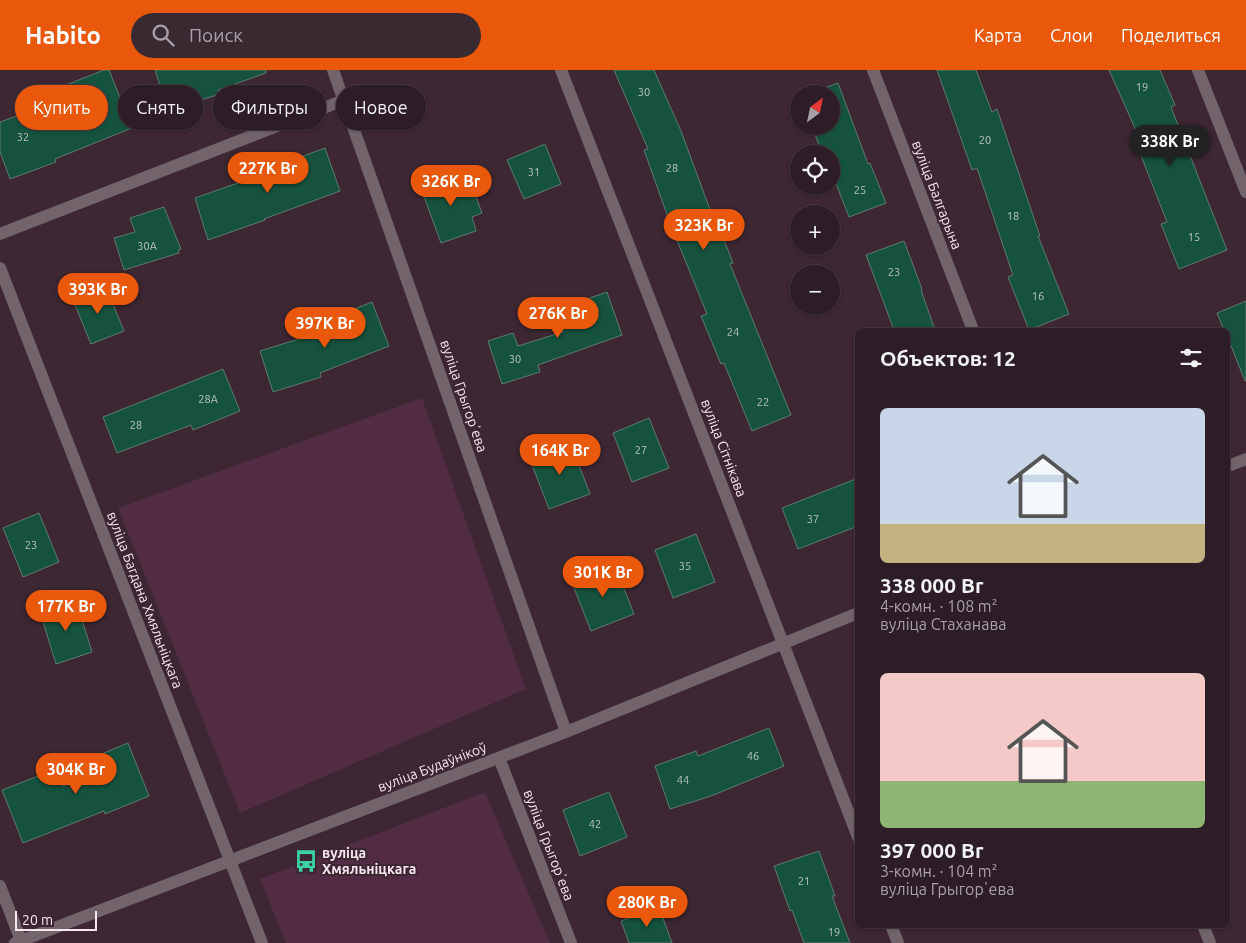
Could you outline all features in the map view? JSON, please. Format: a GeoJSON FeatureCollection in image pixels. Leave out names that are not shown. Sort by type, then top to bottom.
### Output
{"type":"FeatureCollection","features":[{"type":"Feature","properties":{"kind":"street","name":"вуліца Грыгорʼева"},"geometry":{"type":"LineString","coordinates":[[333,70],[338,85]]}},
{"type":"Feature","properties":{"kind":"street","name":"вуліца Сітнікава"},"geometry":{"type":"LineString","coordinates":[[561,70],[855,829]]}},
{"type":"Feature","properties":{"kind":"street","name":"вуліца Балгарына"},"geometry":{"type":"LineString","coordinates":[[873,70],[972,328]]}},
{"type":"Feature","properties":{"kind":"street"},"geometry":{"type":"LineString","coordinates":[[1198,70],[1246,192]]}},
{"type":"Feature","properties":{"kind":"street"},"geometry":{"type":"LineString","coordinates":[[0,234],[336,103]]}},
{"type":"Feature","properties":{"kind":"street","name":"вуліца Грыгорʼева"},"geometry":{"type":"LineString","coordinates":[[355,130],[566,732]]}},
{"type":"Feature","properties":{"kind":"street","name":"вуліца Багдана Хмяльніцкага"},"geometry":{"type":"LineString","coordinates":[[0,268],[262,943]]}},
{"type":"Feature","properties":{"kind":"street"},"geometry":{"type":"LineString","coordinates":[[1230,465],[1246,460]]}},
{"type":"Feature","properties":{"kind":"street","name":"вуліца Будаўнікоў"},"geometry":{"type":"LineString","coordinates":[[19,942],[566,732],[855,614]]}},
{"type":"Feature","properties":{"kind":"street","name":"вуліца Грыгорʼева"},"geometry":{"type":"LineString","coordinates":[[499,758],[571,943]]}},
{"type":"Feature","properties":{"kind":"street"},"geometry":{"type":"LineString","coordinates":[[0,886],[19,942]]}},
{"type":"Feature","properties":{"kind":"street"},"geometry":{"type":"LineString","coordinates":[[892,928],[898,943]]}},
{"type":"Feature","properties":{"kind":"street"},"geometry":{"type":"LineString","coordinates":[[1204,928],[1210,943]]}},
{"type":"Feature","properties":{"kind":"shaded area"},"geometry":{"type":"Polygon","coordinates":[[[422,398],[526,689],[240,813],[118,508],[422,398]]]}},
{"type":"Feature","properties":{"kind":"shaded area"},"geometry":{"type":"Polygon","coordinates":[[[485,792],[550,943],[286,943],[260,879],[485,792]]]}},
{"type":"Feature","properties":{"kind":"building"},"geometry":{"type":"Polygon","coordinates":[[[104,70],[109,70],[118,93],[118,130],[127,130],[55,159],[56,162],[10,179],[0,152],[0,122],[15,117],[15,130],[108,130],[108,85],[66,85],[104,70]]]}},
{"type":"Feature","properties":{"kind":"building"},"geometry":{"type":"Polygon","coordinates":[[[155,70],[266,70],[266,73],[232,85],[213,85],[213,96],[203,99],[203,85],[160,85],[155,70]]]}},
{"type":"Feature","properties":{"kind":"building"},"geometry":{"type":"Polygon","coordinates":[[[614,70],[654,70],[681,131],[712,215],[714,214],[733,263],[730,264],[791,415],[752,431],[724,363],[721,364],[701,316],[707,314],[670,223],[644,150],[648,149],[614,70]]]}},
{"type":"Feature","properties":{"kind":"building"},"geometry":{"type":"Polygon","coordinates":[[[937,70],[976,70],[992,112],[997,109],[1040,236],[1038,236],[1069,314],[1034,328],[1028,328],[1008,277],[1013,275],[977,168],[972,170],[937,70]]]}},
{"type":"Feature","properties":{"kind":"building"},"geometry":{"type":"Polygon","coordinates":[[[1109,70],[1160,70],[1175,105],[1171,107],[1227,250],[1179,269],[1161,224],[1167,222],[1138,148],[1143,146],[1109,70]]]}},
{"type":"Feature","properties":{"kind":"building"},"geometry":{"type":"Polygon","coordinates":[[[840,88],[868,164],[870,163],[886,203],[849,217],[840,194],[840,145],[819,145],[815,135],[840,135],[840,88]]]}},
{"type":"Feature","properties":{"kind":"building"},"geometry":{"type":"Polygon","coordinates":[[[545,144],[561,184],[524,199],[507,160],[545,144]]]}},
{"type":"Feature","properties":{"kind":"building"},"geometry":{"type":"Polygon","coordinates":[[[325,148],[340,191],[208,240],[195,198],[272,171],[271,168],[325,148]]]}},
{"type":"Feature","properties":{"kind":"building"},"geometry":{"type":"Polygon","coordinates":[[[448,173],[453,187],[470,181],[482,213],[472,217],[476,231],[441,243],[419,183],[448,173]]]}},
{"type":"Feature","properties":{"kind":"building"},"geometry":{"type":"Polygon","coordinates":[[[164,207],[181,249],[178,250],[179,253],[124,270],[114,238],[135,232],[130,218],[164,207]]]}},
{"type":"Feature","properties":{"kind":"building"},"geometry":{"type":"Polygon","coordinates":[[[904,241],[934,328],[893,328],[866,255],[904,241]]]}},
{"type":"Feature","properties":{"kind":"building"},"geometry":{"type":"Polygon","coordinates":[[[106,287],[124,331],[91,344],[73,300],[106,287]]]}},
{"type":"Feature","properties":{"kind":"building"},"geometry":{"type":"Polygon","coordinates":[[[607,292],[622,335],[538,365],[540,372],[502,384],[488,341],[513,333],[518,346],[563,332],[555,310],[607,292]]]}},
{"type":"Feature","properties":{"kind":"building"},"geometry":{"type":"Polygon","coordinates":[[[1246,301],[1246,381],[1230,343],[1230,328],[1223,328],[1217,313],[1246,301]]]}},
{"type":"Feature","properties":{"kind":"building"},"geometry":{"type":"Polygon","coordinates":[[[372,302],[389,346],[320,373],[321,377],[273,392],[260,351],[331,329],[327,320],[372,302]]]}},
{"type":"Feature","properties":{"kind":"building"},"geometry":{"type":"Polygon","coordinates":[[[223,369],[240,411],[193,430],[191,425],[117,453],[103,417],[223,369]]]}},
{"type":"Feature","properties":{"kind":"building"},"geometry":{"type":"Polygon","coordinates":[[[649,418],[669,468],[632,482],[613,433],[649,418]]]}},
{"type":"Feature","properties":{"kind":"building"},"geometry":{"type":"Polygon","coordinates":[[[570,442],[590,494],[549,509],[529,457],[570,442]]]}},
{"type":"Feature","properties":{"kind":"building"},"geometry":{"type":"Polygon","coordinates":[[[855,479],[855,527],[798,549],[782,508],[855,479]]]}},
{"type":"Feature","properties":{"kind":"building"},"geometry":{"type":"Polygon","coordinates":[[[39,513],[59,562],[23,577],[3,528],[39,513]]]}},
{"type":"Feature","properties":{"kind":"building"},"geometry":{"type":"Polygon","coordinates":[[[696,534],[715,582],[673,598],[655,550],[696,534]]]}},
{"type":"Feature","properties":{"kind":"building"},"geometry":{"type":"Polygon","coordinates":[[[615,566],[634,614],[591,631],[572,583],[615,566]]]}},
{"type":"Feature","properties":{"kind":"building"},"geometry":{"type":"Polygon","coordinates":[[[76,600],[92,652],[56,664],[40,612],[76,600]]]}},
{"type":"Feature","properties":{"kind":"building"},"geometry":{"type":"Polygon","coordinates":[[[769,728],[784,766],[711,796],[670,809],[655,766],[696,751],[698,756],[769,728]]]}},
{"type":"Feature","properties":{"kind":"building"},"geometry":{"type":"Polygon","coordinates":[[[128,743],[149,796],[105,814],[104,811],[23,843],[2,790],[46,773],[48,776],[57,772],[62,786],[92,775],[87,760],[128,743]]]}},
{"type":"Feature","properties":{"kind":"building"},"geometry":{"type":"Polygon","coordinates":[[[609,792],[627,837],[580,856],[563,810],[609,792]]]}},
{"type":"Feature","properties":{"kind":"building"},"geometry":{"type":"Polygon","coordinates":[[[819,851],[835,896],[832,896],[850,943],[804,943],[774,866],[819,851]]]}},
{"type":"Feature","properties":{"kind":"building"},"geometry":{"type":"Polygon","coordinates":[[[659,907],[672,943],[629,943],[621,921],[659,907]]]}},
{"type":"Feature","properties":{"kind":"place","name":"вуліца Хмяльніцкага"},"geometry":{"type":"Point","coordinates":[306,861]}}]}
